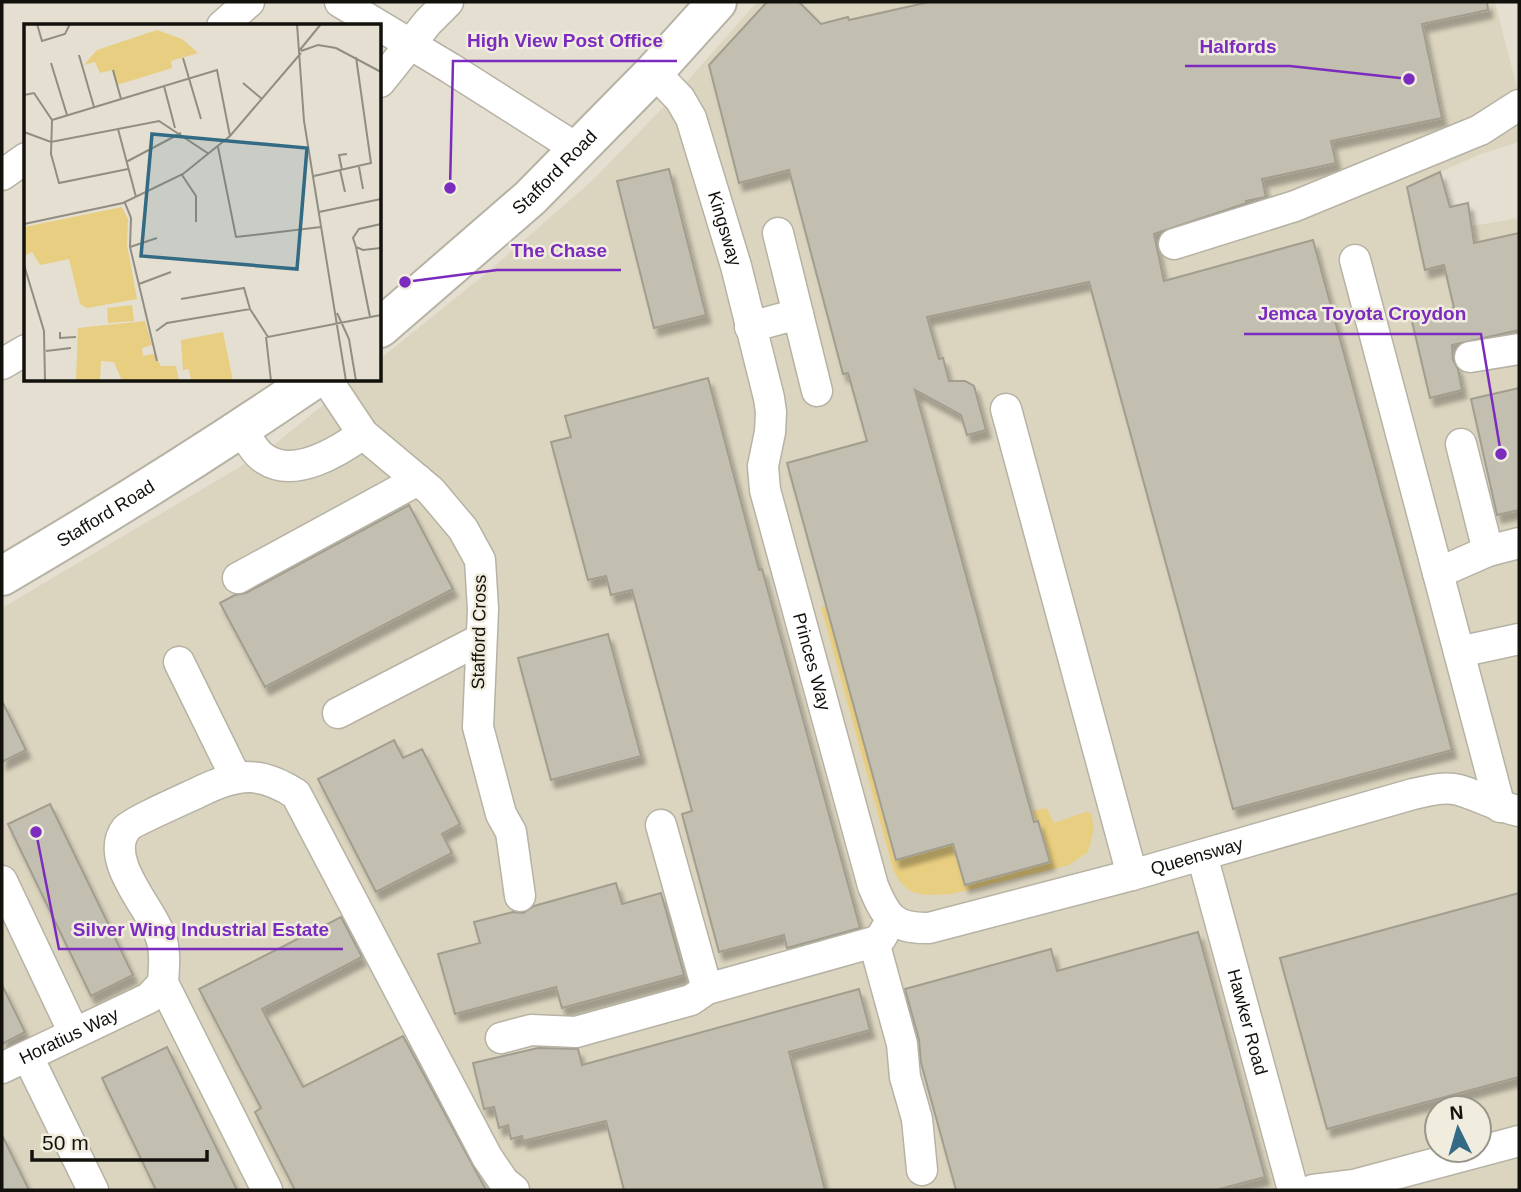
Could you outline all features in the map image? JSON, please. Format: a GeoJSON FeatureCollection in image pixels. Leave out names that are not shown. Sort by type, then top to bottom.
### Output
{"type":"FeatureCollection","features":[{"type":"Feature","properties":{"kind":"main road","name":"Stafford Road"},"geometry":{"type":"LineString","coordinates":[[382,326],[530,198],[654,72],[717,2]]}},
{"type":"Feature","properties":{"kind":"main road","name":"Stafford Road"},"geometry":{"type":"LineString","coordinates":[[2,576],[241,429],[310,382]]}},
{"type":"Feature","properties":{"kind":"street"},"geometry":{"type":"LineString","coordinates":[[224,24],[249,2]]}},
{"type":"Feature","properties":{"kind":"street"},"geometry":{"type":"LineString","coordinates":[[340,2],[378,24]]}},
{"type":"Feature","properties":{"kind":"street"},"geometry":{"type":"LineString","coordinates":[[382,79],[410,43],[448,2]]}},
{"type":"Feature","properties":{"kind":"street"},"geometry":{"type":"LineString","coordinates":[[382,27],[579,150]]}},
{"type":"Feature","properties":{"kind":"street","name":"Kingsway"},"geometry":{"type":"LineString","coordinates":[[654,72],[680,99],[695,128],[736,266],[769,398]]}},
{"type":"Feature","properties":{"kind":"street"},"geometry":{"type":"LineString","coordinates":[[1174,243],[1295,206],[1480,130],[1519,105]]}},
{"type":"Feature","properties":{"kind":"street"},"geometry":{"type":"LineString","coordinates":[[2,175],[24,159]]}},
{"type":"Feature","properties":{"kind":"street"},"geometry":{"type":"LineString","coordinates":[[778,233],[817,391]]}},
{"type":"Feature","properties":{"kind":"street"},"geometry":{"type":"LineString","coordinates":[[1355,260],[1460,652],[1513,805]]}},
{"type":"Feature","properties":{"kind":"street"},"geometry":{"type":"LineString","coordinates":[[750,327],[798,314]]}},
{"type":"Feature","properties":{"kind":"street"},"geometry":{"type":"LineString","coordinates":[[1470,357],[1519,349]]}},
{"type":"Feature","properties":{"kind":"street"},"geometry":{"type":"LineString","coordinates":[[2,365],[24,351]]}},
{"type":"Feature","properties":{"kind":"street","name":"Stafford Cross"},"geometry":{"type":"LineString","coordinates":[[328,382],[363,434],[431,491],[463,529],[480,560],[483,609],[478,727],[500,814],[511,832],[520,896]]}},
{"type":"Feature","properties":{"kind":"street","name":"Princes Way"},"geometry":{"type":"LineString","coordinates":[[769,398],[770,432],[763,466],[765,490],[873,886],[883,909],[883,931],[905,1077],[917,1119],[922,1170]]}},
{"type":"Feature","properties":{"kind":"street"},"geometry":{"type":"LineString","coordinates":[[1006,409],[1132,875]]}},
{"type":"Feature","properties":{"kind":"street"},"geometry":{"type":"LineString","coordinates":[[241,429],[263,458],[292,466],[316,459],[363,434]]}},
{"type":"Feature","properties":{"kind":"street"},"geometry":{"type":"LineString","coordinates":[[1461,444],[1488,551]]}},
{"type":"Feature","properties":{"kind":"street"},"geometry":{"type":"LineString","coordinates":[[238,578],[418,480]]}},
{"type":"Feature","properties":{"kind":"street"},"geometry":{"type":"LineString","coordinates":[[1438,573],[1488,551],[1519,543]]}},
{"type":"Feature","properties":{"kind":"street"},"geometry":{"type":"LineString","coordinates":[[338,713],[481,639]]}},
{"type":"Feature","properties":{"kind":"street"},"geometry":{"type":"LineString","coordinates":[[1460,652],[1519,639]]}},
{"type":"Feature","properties":{"kind":"street"},"geometry":{"type":"LineString","coordinates":[[179,662],[236,778]]}},
{"type":"Feature","properties":{"kind":"street"},"geometry":{"type":"LineString","coordinates":[[267,1190],[163,983],[164,958],[160,935],[120,861],[118,844],[126,828],[222,781],[256,776],[277,783],[296,794],[487,1157],[504,1182],[514,1190]]}},
{"type":"Feature","properties":{"kind":"street","name":"Queensway"},"geometry":{"type":"LineString","coordinates":[[883,931],[901,926],[929,929],[1132,875],[1413,794],[1444,789],[1459,790],[1513,805]]}},
{"type":"Feature","properties":{"kind":"street"},"geometry":{"type":"LineString","coordinates":[[661,825],[707,989]]}},
{"type":"Feature","properties":{"kind":"street","name":"Hawker Road"},"geometry":{"type":"LineString","coordinates":[[1202,855],[1293,1190]]}},
{"type":"Feature","properties":{"kind":"street"},"geometry":{"type":"LineString","coordinates":[[2,881],[74,1033]]}},
{"type":"Feature","properties":{"kind":"street"},"geometry":{"type":"LineString","coordinates":[[501,1038],[531,1030],[576,1032],[691,1000],[707,989],[883,931]]}},
{"type":"Feature","properties":{"kind":"street","name":"Horatius Way"},"geometry":{"type":"LineString","coordinates":[[15,1063],[149,998],[163,983]]}},
{"type":"Feature","properties":{"kind":"street"},"geometry":{"type":"LineString","coordinates":[[15,1063],[93,1190]]}},
{"type":"Feature","properties":{"kind":"street"},"geometry":{"type":"LineString","coordinates":[[1313,1190],[1354,1185],[1519,1141]]}},
{"type":"Feature","properties":{"kind":"shaded area"},"geometry":{"type":"Polygon","coordinates":[[[757,2],[1495,2],[1519,96],[1519,142],[1481,154],[1440,172],[1450,206],[1468,203],[1472,226],[1519,218],[1519,1190],[2,1190],[2,608],[265,452],[352,382],[382,382],[382,357],[489,271],[594,179],[676,94],[757,2]]]}},
{"type":"Feature","properties":{"kind":"shaded area"},"geometry":{"type":"Polygon","coordinates":[[[821,607],[826,607],[896,859],[953,845],[965,885],[1049,862],[1033,811],[1047,808],[1054,823],[1086,812],[1091,813],[1094,828],[1088,852],[1069,865],[952,894],[926,895],[912,892],[901,883],[894,872],[821,607]]]}},
{"type":"Feature","properties":{"kind":"building"},"geometry":{"type":"Polygon","coordinates":[[[767,2],[799,2],[821,24],[929,2],[1487,2],[1488,10],[1422,24],[1442,118],[1331,141],[1336,163],[1262,179],[1266,197],[1246,201],[1247,203],[1154,234],[1164,281],[1313,240],[1452,750],[1233,809],[1089,282],[927,317],[939,359],[943,358],[949,381],[965,381],[974,386],[986,430],[967,435],[961,415],[915,390],[1034,822],[1038,821],[1050,862],[965,885],[953,844],[896,860],[787,463],[867,441],[848,373],[843,374],[789,170],[739,183],[709,65],[767,2]]]}},
{"type":"Feature","properties":{"kind":"building"},"geometry":{"type":"Polygon","coordinates":[[[669,169],[706,315],[654,328],[617,181],[669,169]]]}},
{"type":"Feature","properties":{"kind":"building"},"geometry":{"type":"Polygon","coordinates":[[[1440,172],[1450,207],[1468,203],[1474,243],[1519,233],[1519,330],[1452,345],[1453,360],[1458,369],[1462,390],[1430,398],[1411,317],[1454,308],[1444,265],[1425,270],[1407,187],[1440,172]]]}},
{"type":"Feature","properties":{"kind":"building"},"geometry":{"type":"Polygon","coordinates":[[[708,378],[860,928],[787,948],[784,935],[719,952],[682,814],[692,811],[632,590],[611,595],[606,576],[588,580],[551,442],[571,437],[565,416],[708,378]]]}},
{"type":"Feature","properties":{"kind":"building"},"geometry":{"type":"Polygon","coordinates":[[[1519,388],[1519,510],[1497,515],[1471,399],[1519,388]]]}},
{"type":"Feature","properties":{"kind":"building"},"geometry":{"type":"Polygon","coordinates":[[[409,505],[453,589],[265,687],[220,603],[246,593],[409,505]]]}},
{"type":"Feature","properties":{"kind":"building"},"geometry":{"type":"Polygon","coordinates":[[[608,634],[641,756],[551,780],[518,658],[608,634]]]}},
{"type":"Feature","properties":{"kind":"building"},"geometry":{"type":"Polygon","coordinates":[[[2,701],[26,750],[2,762],[2,701]]]}},
{"type":"Feature","properties":{"kind":"building"},"geometry":{"type":"Polygon","coordinates":[[[394,740],[403,758],[422,749],[460,824],[442,834],[452,853],[376,892],[318,779],[394,740]]]}},
{"type":"Feature","properties":{"kind":"building"},"geometry":{"type":"Polygon","coordinates":[[[50,804],[133,975],[91,996],[8,824],[50,804]]]}},
{"type":"Feature","properties":{"kind":"building"},"geometry":{"type":"Polygon","coordinates":[[[616,883],[622,904],[661,893],[684,975],[562,1008],[556,987],[455,1014],[438,954],[480,943],[474,922],[513,912],[523,913],[534,906],[616,883]]]}},
{"type":"Feature","properties":{"kind":"building"},"geometry":{"type":"Polygon","coordinates":[[[1519,893],[1519,1077],[1456,1094],[1423,1094],[1423,1103],[1327,1129],[1280,958],[1519,893]]]}},
{"type":"Feature","properties":{"kind":"building"},"geometry":{"type":"Polygon","coordinates":[[[341,917],[362,957],[262,1009],[303,1087],[403,1036],[486,1190],[295,1190],[255,1112],[261,1108],[199,989],[341,917]]]}},
{"type":"Feature","properties":{"kind":"building"},"geometry":{"type":"Polygon","coordinates":[[[1198,932],[1265,1177],[1216,1190],[956,1190],[921,1063],[919,1040],[905,989],[1051,949],[1057,971],[1198,932]]]}},
{"type":"Feature","properties":{"kind":"building"},"geometry":{"type":"Polygon","coordinates":[[[2,985],[25,1032],[2,1044],[2,985]]]}},
{"type":"Feature","properties":{"kind":"building"},"geometry":{"type":"Polygon","coordinates":[[[859,989],[870,1030],[789,1052],[825,1190],[624,1190],[606,1121],[523,1141],[522,1136],[511,1139],[508,1125],[499,1128],[494,1107],[484,1109],[473,1063],[538,1048],[578,1049],[582,1065],[859,989]]]}},
{"type":"Feature","properties":{"kind":"building"},"geometry":{"type":"Polygon","coordinates":[[[167,1047],[237,1190],[156,1190],[102,1078],[167,1047]]]}},
{"type":"Feature","properties":{"kind":"building"},"geometry":{"type":"Polygon","coordinates":[[[2,1135],[29,1190],[2,1190],[2,1135]]]}},
{"type":"Feature","properties":{"kind":"place","name":"Halfords"},"geometry":{"type":"Point","coordinates":[1409,79]}},
{"type":"Feature","properties":{"kind":"place","name":"High View Post Office"},"geometry":{"type":"Point","coordinates":[450,188]}},
{"type":"Feature","properties":{"kind":"place","name":"The Chase"},"geometry":{"type":"Point","coordinates":[405,282]}},
{"type":"Feature","properties":{"kind":"place","name":"Jemca Toyota Croydon"},"geometry":{"type":"Point","coordinates":[1501,454]}},
{"type":"Feature","properties":{"kind":"place","name":"Silver Wing Industrial Estate"},"geometry":{"type":"Point","coordinates":[36,832]}}]}
